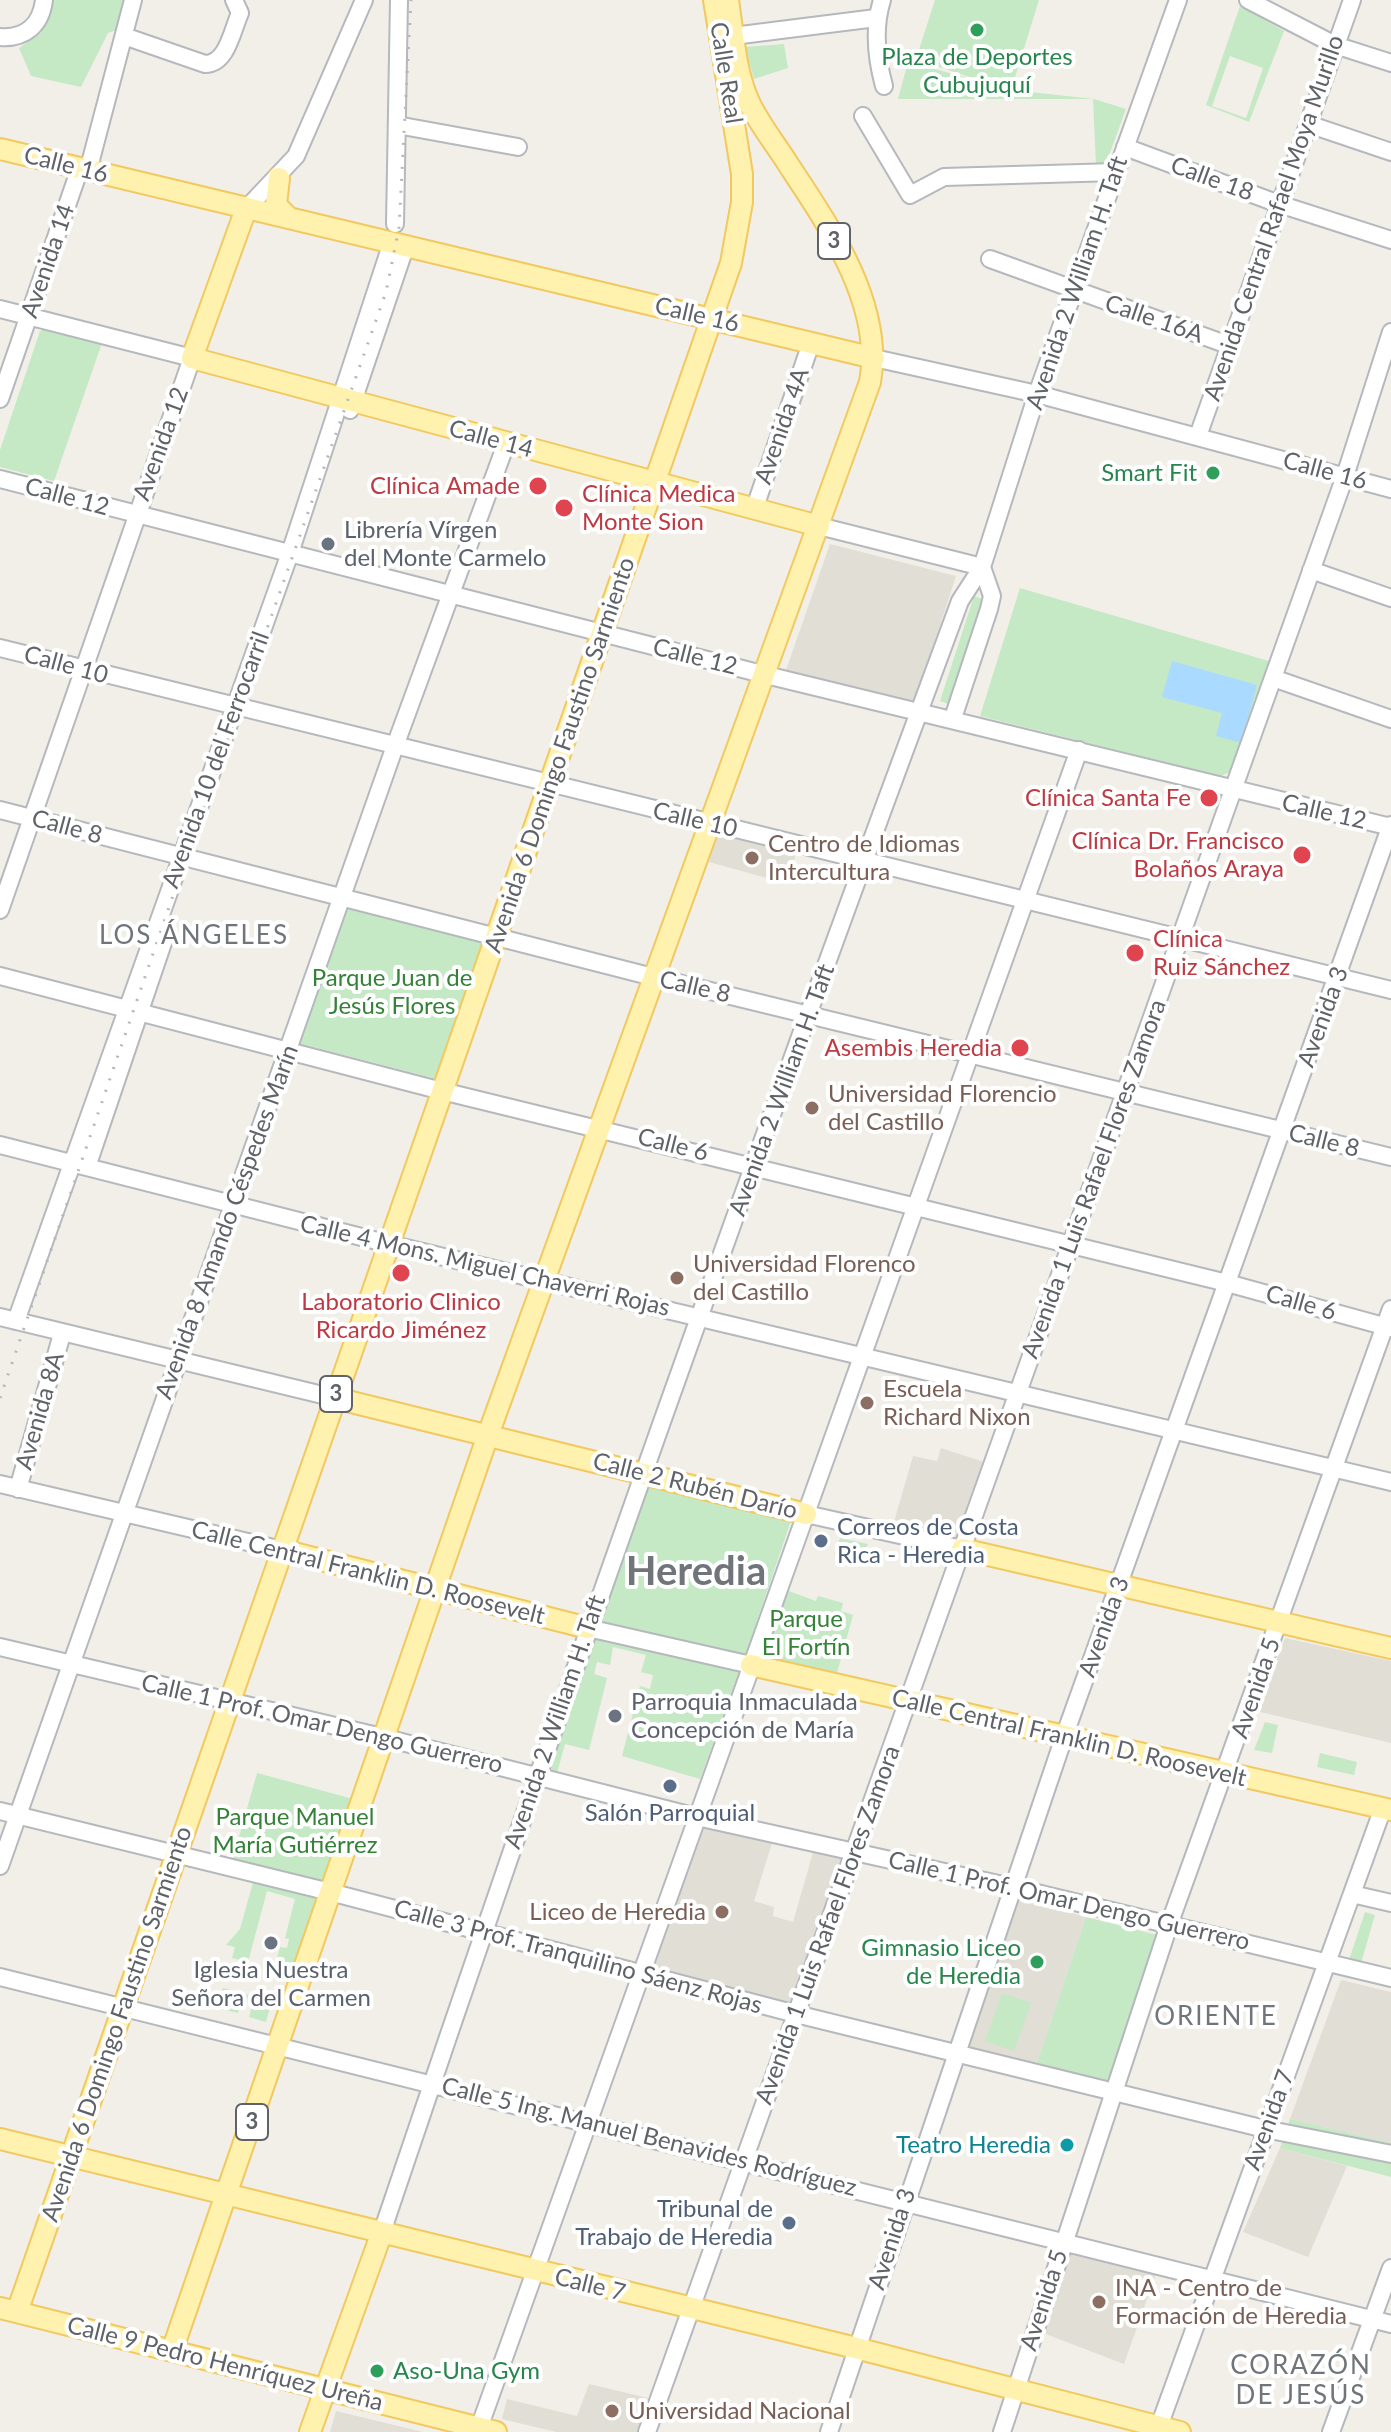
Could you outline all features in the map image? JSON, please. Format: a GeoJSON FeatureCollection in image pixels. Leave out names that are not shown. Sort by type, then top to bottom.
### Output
{"type":"FeatureCollection","features":[{"type":"Feature","properties":{"kind":"main road","name":"Calle Real"},"geometry":{"type":"LineString","coordinates":[[714,0],[739,106],[767,135]]}},
{"type":"Feature","properties":{"kind":"main road","name":"Calle Real"},"geometry":{"type":"LineString","coordinates":[[728,0],[739,106],[738,145]]}},
{"type":"Feature","properties":{"kind":"main road"},"geometry":{"type":"LineString","coordinates":[[738,145],[748,134],[767,135]]}},
{"type":"Feature","properties":{"kind":"main road","name":"3"},"geometry":{"type":"LineString","coordinates":[[172,2351],[488,1435],[870,382],[874,358],[872,330],[858,287],[825,226],[767,135]]}},
{"type":"Feature","properties":{"kind":"main road","name":"Avenida 6 Domingo Faustino Sarmiento"},"geometry":{"type":"LineString","coordinates":[[9,2310],[71,2154],[714,319],[738,234],[742,174],[738,145]]}},
{"type":"Feature","properties":{"kind":"main road","name":"Calle 16"},"geometry":{"type":"LineString","coordinates":[[0,149],[246,209],[398,237],[874,358]]}},
{"type":"Feature","properties":{"kind":"main road"},"geometry":{"type":"LineString","coordinates":[[279,178],[276,205],[289,218]]}},
{"type":"Feature","properties":{"kind":"main road","name":"Avenida 12"},"geometry":{"type":"LineString","coordinates":[[192,358],[246,209]]}},
{"type":"Feature","properties":{"kind":"main road","name":"Calle 14"},"geometry":{"type":"LineString","coordinates":[[192,358],[819,526]]}},
{"type":"Feature","properties":{"kind":"main road","name":"Calle 2 Rubén Darío"},"geometry":{"type":"LineString","coordinates":[[335,1398],[806,1514]]}},
{"type":"Feature","properties":{"kind":"main road","name":"Calle 2 Rubén Darío"},"geometry":{"type":"LineString","coordinates":[[962,1549],[1391,1648]]}},
{"type":"Feature","properties":{"kind":"main road","name":"Calle Central Franklin D. Roosevelt"},"geometry":{"type":"LineString","coordinates":[[282,1550],[588,1628]]}},
{"type":"Feature","properties":{"kind":"main road","name":"Calle Central Franklin D. Roosevelt"},"geometry":{"type":"LineString","coordinates":[[751,1665],[1387,1809]]}},
{"type":"Feature","properties":{"kind":"main road","name":"Calle 7"},"geometry":{"type":"LineString","coordinates":[[0,2139],[856,2348],[1158,2430],[1180,2432]]}},
{"type":"Feature","properties":{"kind":"main road","name":"Avenida 2 William H. Taft"},"geometry":{"type":"LineString","coordinates":[[310,2432],[382,2232]]}},
{"type":"Feature","properties":{"kind":"main road","name":"Calle 9 Pedro Henríquez Ureña"},"geometry":{"type":"LineString","coordinates":[[9,2310],[487,2430]]}},
{"type":"Feature","properties":{"kind":"street"},"geometry":{"type":"LineString","coordinates":[[0,37],[18,37],[29,32],[38,20],[44,0]]}},
{"type":"Feature","properties":{"kind":"street","name":"Avenida 14"},"geometry":{"type":"LineString","coordinates":[[0,399],[84,170],[133,0]]}},
{"type":"Feature","properties":{"kind":"street","name":"Avenida 12"},"geometry":{"type":"LineString","coordinates":[[246,209],[279,178],[305,139],[364,0]]}},
{"type":"Feature","properties":{"kind":"street","name":"Avenida 10 del Ferrocarril"},"geometry":{"type":"LineString","coordinates":[[8,1319],[80,1166],[348,400],[398,237],[399,0]]}},
{"type":"Feature","properties":{"kind":"street"},"geometry":{"type":"LineString","coordinates":[[882,0],[876,18],[879,67],[884,86]]}},
{"type":"Feature","properties":{"kind":"street","name":"Avenida 2 William H. Taft"},"geometry":{"type":"LineString","coordinates":[[382,2232],[588,1628],[960,601],[982,567],[1037,394],[1178,0]]}},
{"type":"Feature","properties":{"kind":"street"},"geometry":{"type":"LineString","coordinates":[[1248,0],[1335,45],[1391,63]]}},
{"type":"Feature","properties":{"kind":"street","name":"Avenida Central Rafael Moya Murillo"},"geometry":{"type":"LineString","coordinates":[[1198,436],[1352,0]]}},
{"type":"Feature","properties":{"kind":"street"},"geometry":{"type":"LineString","coordinates":[[124,36],[214,64],[221,59],[240,13],[236,2]]}},
{"type":"Feature","properties":{"kind":"street"},"geometry":{"type":"LineString","coordinates":[[733,36],[876,18]]}},
{"type":"Feature","properties":{"kind":"street"},"geometry":{"type":"LineString","coordinates":[[863,116],[910,195],[944,177],[1116,172]]}},
{"type":"Feature","properties":{"kind":"street"},"geometry":{"type":"LineString","coordinates":[[1308,124],[1391,152]]}},
{"type":"Feature","properties":{"kind":"street"},"geometry":{"type":"LineString","coordinates":[[397,125],[518,147]]}},
{"type":"Feature","properties":{"kind":"street","name":"Calle 18"},"geometry":{"type":"LineString","coordinates":[[1125,147],[1279,204],[1391,240]]}},
{"type":"Feature","properties":{"kind":"street","name":"Calle 16A"},"geometry":{"type":"LineString","coordinates":[[990,259],[1228,345]]}},
{"type":"Feature","properties":{"kind":"street","name":"Calle 14"},"geometry":{"type":"LineString","coordinates":[[0,309],[192,358]]}},
{"type":"Feature","properties":{"kind":"street","name":"Avenida 1 Luis Rafael Flores Zamora"},"geometry":{"type":"LineString","coordinates":[[647,2432],[1345,476],[1391,332]]}},
{"type":"Feature","properties":{"kind":"street","name":"Avenida 4A"},"geometry":{"type":"LineString","coordinates":[[754,510],[811,343]]}},
{"type":"Feature","properties":{"kind":"street","name":"Avenida 12"},"geometry":{"type":"LineString","coordinates":[[0,910],[192,358]]}},
{"type":"Feature","properties":{"kind":"street","name":"Calle 16"},"geometry":{"type":"LineString","coordinates":[[874,358],[1037,394],[1391,489]]}},
{"type":"Feature","properties":{"kind":"street","name":"Avenida 8 Amando Céspedes Marín"},"geometry":{"type":"LineString","coordinates":[[0,1866],[395,746],[506,444]]}},
{"type":"Feature","properties":{"kind":"street","name":"Calle 12"},"geometry":{"type":"LineString","coordinates":[[0,479],[762,674],[1391,827]]}},
{"type":"Feature","properties":{"kind":"street","name":"Calle 14"},"geometry":{"type":"LineString","coordinates":[[819,526],[982,567]]}},
{"type":"Feature","properties":{"kind":"street","name":"Avenida 2 William H. Taft"},"geometry":{"type":"LineString","coordinates":[[953,718],[992,596],[982,567]]}},
{"type":"Feature","properties":{"kind":"street"},"geometry":{"type":"LineString","coordinates":[[1311,570],[1391,598]]}},
{"type":"Feature","properties":{"kind":"street","name":"Calle 10"},"geometry":{"type":"LineString","coordinates":[[0,648],[1391,990]]}},
{"type":"Feature","properties":{"kind":"street"},"geometry":{"type":"LineString","coordinates":[[1273,678],[1391,719]]}},
{"type":"Feature","properties":{"kind":"street"},"geometry":{"type":"LineString","coordinates":[[487,2430],[535,2271],[1079,750]]}},
{"type":"Feature","properties":{"kind":"street","name":"Calle 8"},"geometry":{"type":"LineString","coordinates":[[0,810],[653,977],[1391,1157]]}},
{"type":"Feature","properties":{"kind":"street","name":"Avenida 3"},"geometry":{"type":"LineString","coordinates":[[829,2432],[1064,1737],[1391,827]]}},
{"type":"Feature","properties":{"kind":"street","name":"Calle 6"},"geometry":{"type":"LineString","coordinates":[[0,976],[442,1091],[1227,1283],[1388,1328]]}},
{"type":"Feature","properties":{"kind":"street","name":"Calle 4 Mons. Miguel Chaverri Rojas"},"geometry":{"type":"LineString","coordinates":[[0,1145],[389,1244],[1391,1482]]}},
{"type":"Feature","properties":{"kind":"street","name":"Avenida 5"},"geometry":{"type":"LineString","coordinates":[[1002,2432],[1169,1925],[1226,1775],[1332,1468],[1388,1328],[1391,1309]]}},
{"type":"Feature","properties":{"kind":"street","name":"Calle 2 Rubén Darío"},"geometry":{"type":"LineString","coordinates":[[8,1319],[335,1398]]}},
{"type":"Feature","properties":{"kind":"street","name":"Avenida 8A"},"geometry":{"type":"LineString","coordinates":[[18,1489],[62,1334]]}},
{"type":"Feature","properties":{"kind":"street","name":"Calle Central Franklin D. Roosevelt"},"geometry":{"type":"LineString","coordinates":[[0,1484],[282,1550]]}},
{"type":"Feature","properties":{"kind":"street","name":"Calle 2 Rubén Darío"},"geometry":{"type":"LineString","coordinates":[[806,1514],[962,1549]]}},
{"type":"Feature","properties":{"kind":"street","name":"Calle Central Franklin D. Roosevelt"},"geometry":{"type":"LineString","coordinates":[[588,1628],[751,1665]]}},
{"type":"Feature","properties":{"kind":"street","name":"Calle 1 Prof. Omar Dengo Guerrero"},"geometry":{"type":"LineString","coordinates":[[0,1647],[382,1737],[697,1817],[1012,1887],[1391,1978]]}},
{"type":"Feature","properties":{"kind":"street","name":"Avenida 7"},"geometry":{"type":"LineString","coordinates":[[1158,2430],[1265,2129],[1352,1894],[1387,1809]]}},
{"type":"Feature","properties":{"kind":"street","name":"Calle 3 Prof. Tranquilino Sáenz Rojas"},"geometry":{"type":"LineString","coordinates":[[0,1811],[330,1892],[796,2014],[1265,2129],[1391,2154]]}},
{"type":"Feature","properties":{"kind":"street"},"geometry":{"type":"LineString","coordinates":[[1352,1894],[1391,1903]]}},
{"type":"Feature","properties":{"kind":"street","name":"Calle 5 Ing. Manuel Benavides Rodríguez"},"geometry":{"type":"LineString","coordinates":[[0,1977],[743,2163],[905,2200],[1391,2324]]}},
{"type":"Feature","properties":{"kind":"street"},"geometry":{"type":"LineString","coordinates":[[1331,2432],[1391,2268]]}},
{"type":"Feature","properties":{"kind":"shaded area"},"geometry":{"type":"Polygon","coordinates":[[[830,544],[956,576],[915,702],[786,670],[830,544]]]}},
{"type":"Feature","properties":{"kind":"shaded area","name":"Centro de Idiomas Intercultura"},"geometry":{"type":"Polygon","coordinates":[[[724,834],[796,853],[788,884],[709,862],[716,835],[724,834]]]}},
{"type":"Feature","properties":{"kind":"shaded area"},"geometry":{"type":"Polygon","coordinates":[[[941,1448],[987,1463],[983,1479],[977,1478],[956,1537],[894,1522],[913,1456],[937,1461],[941,1448]]]}},
{"type":"Feature","properties":{"kind":"shaded area"},"geometry":{"type":"Polygon","coordinates":[[[1285,1638],[1391,1661],[1391,1743],[1256,1711],[1285,1638]]]}},
{"type":"Feature","properties":{"kind":"shaded area","name":"Liceo de Heredia"},"geometry":{"type":"Polygon","coordinates":[[[701,1822],[773,1840],[754,1901],[774,1907],[773,1916],[793,1922],[814,1849],[845,1857],[792,2008],[650,1969],[701,1822]]]}},
{"type":"Feature","properties":{"kind":"shaded area"},"geometry":{"type":"Polygon","coordinates":[[[1019,1899],[1086,1917],[1036,2066],[968,2049],[1019,1899]]]}},
{"type":"Feature","properties":{"kind":"shaded area"},"geometry":{"type":"Polygon","coordinates":[[[1341,1980],[1391,1992],[1391,2143],[1290,2119],[1341,1980]]]}},
{"type":"Feature","properties":{"kind":"shaded area"},"geometry":{"type":"Polygon","coordinates":[[[1280,2148],[1347,2166],[1308,2257],[1243,2232],[1280,2148]]]}},
{"type":"Feature","properties":{"kind":"shaded area","name":"INA - Centro de Formación de Heredia"},"geometry":{"type":"Polygon","coordinates":[[[1068,2253],[1157,2271],[1124,2364],[1043,2333],[1068,2253]]]}},
{"type":"Feature","properties":{"kind":"shaded area","name":"Universidad Nacional"},"geometry":{"type":"Polygon","coordinates":[[[589,2384],[648,2398],[641,2424],[643,2432],[556,2432],[502,2419],[507,2399],[577,2416],[589,2384]]]}},
{"type":"Feature","properties":{"kind":"shaded area"},"geometry":{"type":"Polygon","coordinates":[[[336,2411],[423,2432],[330,2432],[336,2411]]]}},
{"type":"Feature","properties":{"kind":"green space"},"geometry":{"type":"Polygon","coordinates":[[[53,0],[123,0],[119,29],[108,33],[81,87],[31,76],[19,48],[41,33],[53,0]]]}},
{"type":"Feature","properties":{"kind":"green space","name":"Plaza de Deportes Cubujuquí"},"geometry":{"type":"Polygon","coordinates":[[[935,0],[1039,0],[1011,90],[1094,99],[1126,109],[1105,166],[1096,166],[1093,99],[898,99],[908,62],[987,83],[916,59],[935,0]]]}},
{"type":"Feature","properties":{"kind":"green space"},"geometry":{"type":"Polygon","coordinates":[[[1240,6],[1284,31],[1249,122],[1206,105],[1240,6]],[[1230,56],[1212,106],[1246,118],[1263,68],[1230,56]]]}},
{"type":"Feature","properties":{"kind":"green space"},"geometry":{"type":"Polygon","coordinates":[[[784,44],[788,68],[754,79],[745,47],[784,44]]]}},
{"type":"Feature","properties":{"kind":"green space"},"geometry":{"type":"Polygon","coordinates":[[[46,329],[102,343],[54,481],[0,467],[0,450],[40,331],[46,329]]]}},
{"type":"Feature","properties":{"kind":"green space"},"geometry":{"type":"Polygon","coordinates":[[[1020,588],[1272,662],[1240,767],[1221,776],[980,716],[1020,588]]]}},
{"type":"Feature","properties":{"kind":"green space"},"geometry":{"type":"Polygon","coordinates":[[[974,596],[985,600],[951,705],[940,701],[974,596]]]}},
{"type":"Feature","properties":{"kind":"green space","name":"Parque Juan de Jesús Flores"},"geometry":{"type":"Polygon","coordinates":[[[346,905],[487,941],[437,1079],[298,1043],[346,905]]]}},
{"type":"Feature","properties":{"kind":"green space"},"geometry":{"type":"Polygon","coordinates":[[[648,1483],[792,1518],[744,1659],[598,1626],[648,1483]]]}},
{"type":"Feature","properties":{"kind":"green space"},"geometry":{"type":"Polygon","coordinates":[[[840,1538],[868,1544],[856,1565],[842,1562],[843,1556],[834,1554],[840,1538]]]}},
{"type":"Feature","properties":{"kind":"green space","name":"Parque El Fortín"},"geometry":{"type":"Polygon","coordinates":[[[786,1590],[816,1601],[818,1596],[843,1603],[841,1611],[853,1615],[837,1673],[766,1660],[763,1654],[786,1590]]]}},
{"type":"Feature","properties":{"kind":"green space"},"geometry":{"type":"Polygon","coordinates":[[[594,1637],[739,1672],[700,1779],[622,1756],[640,1686],[650,1689],[653,1675],[641,1672],[646,1655],[613,1647],[610,1665],[597,1662],[594,1674],[607,1678],[589,1750],[565,1744],[557,1773],[550,1771],[594,1637]]]}},
{"type":"Feature","properties":{"kind":"green space"},"geometry":{"type":"Polygon","coordinates":[[[1265,1722],[1278,1725],[1272,1753],[1254,1750],[1265,1722]]]}},
{"type":"Feature","properties":{"kind":"green space"},"geometry":{"type":"Polygon","coordinates":[[[1320,1753],[1357,1762],[1354,1775],[1317,1767],[1320,1753]]]}},
{"type":"Feature","properties":{"kind":"green space","name":"Parque Manuel María Gutiérrez"},"geometry":{"type":"Polygon","coordinates":[[[257,1773],[357,1800],[329,1887],[232,1862],[257,1773]]]}},
{"type":"Feature","properties":{"kind":"green space"},"geometry":{"type":"Polygon","coordinates":[[[254,1879],[322,1896],[296,1975],[274,1969],[280,1947],[287,1948],[289,1939],[285,1938],[295,1899],[267,1891],[248,1962],[232,1958],[235,1947],[226,1945],[240,1929],[254,1879]]]}},
{"type":"Feature","properties":{"kind":"green space"},"geometry":{"type":"Polygon","coordinates":[[[1365,1912],[1375,1915],[1361,1963],[1349,1960],[1365,1912]]]}},
{"type":"Feature","properties":{"kind":"green space"},"geometry":{"type":"Polygon","coordinates":[[[1086,1917],[1161,1936],[1112,2086],[1036,2066],[1086,1917]]]}},
{"type":"Feature","properties":{"kind":"green space"},"geometry":{"type":"Polygon","coordinates":[[[223,1988],[272,2001],[266,2022],[249,2017],[253,2003],[241,2000],[238,2013],[217,2008],[223,1988]]]}},
{"type":"Feature","properties":{"kind":"green space"},"geometry":{"type":"Polygon","coordinates":[[[1002,1993],[1031,2003],[1014,2051],[985,2041],[1002,1993]]]}},
{"type":"Feature","properties":{"kind":"green space"},"geometry":{"type":"Polygon","coordinates":[[[1290,2119],[1391,2143],[1391,2177],[1280,2148],[1290,2119]]]}},
{"type":"Feature","properties":{"kind":"water"},"geometry":{"type":"Polygon","coordinates":[[[1172,661],[1257,685],[1241,743],[1216,736],[1222,713],[1162,697],[1172,661]]]}},
{"type":"Feature","properties":{"kind":"railway"},"geometry":{"type":"LineString","coordinates":[[0,1398],[386,292],[399,228],[411,0]]}},
{"type":"Feature","properties":{"kind":"place","name":"Plaza de Deportes Cubujuquí"},"geometry":{"type":"Point","coordinates":[977,30]}},
{"type":"Feature","properties":{"kind":"place","name":"Smart Fit"},"geometry":{"type":"Point","coordinates":[1213,473]}},
{"type":"Feature","properties":{"kind":"place","name":"Clínica Amade"},"geometry":{"type":"Point","coordinates":[538,486]}},
{"type":"Feature","properties":{"kind":"place","name":"Clínica Medica Monte Sion"},"geometry":{"type":"Point","coordinates":[564,508]}},
{"type":"Feature","properties":{"kind":"place","name":"Librería Vírgen del Monte Carmelo"},"geometry":{"type":"Point","coordinates":[328,544]}},
{"type":"Feature","properties":{"kind":"place","name":"Clínica Santa Fe"},"geometry":{"type":"Point","coordinates":[1209,798]}},
{"type":"Feature","properties":{"kind":"place","name":"Clínica Dr. Francisco Bolaños Araya"},"geometry":{"type":"Point","coordinates":[1302,855]}},
{"type":"Feature","properties":{"kind":"place","name":"Centro de Idiomas Intercultura"},"geometry":{"type":"Point","coordinates":[752,858]}},
{"type":"Feature","properties":{"kind":"place","name":"Clínica Ruiz Sánchez"},"geometry":{"type":"Point","coordinates":[1135,953]}},
{"type":"Feature","properties":{"kind":"place","name":"Asembis Heredia"},"geometry":{"type":"Point","coordinates":[1020,1048]}},
{"type":"Feature","properties":{"kind":"place","name":"Universidad Florencio del Castillo"},"geometry":{"type":"Point","coordinates":[812,1108]}},
{"type":"Feature","properties":{"kind":"place","name":"Laboratorio Clinico Ricardo Jiménez"},"geometry":{"type":"Point","coordinates":[401,1273]}},
{"type":"Feature","properties":{"kind":"place","name":"Universidad Florenco del Castillo"},"geometry":{"type":"Point","coordinates":[677,1278]}},
{"type":"Feature","properties":{"kind":"place","name":"Escuela Richard Nixon"},"geometry":{"type":"Point","coordinates":[867,1403]}},
{"type":"Feature","properties":{"kind":"place","name":"Correos de Costa Rica - Heredia"},"geometry":{"type":"Point","coordinates":[821,1541]}},
{"type":"Feature","properties":{"kind":"place","name":"Parroquia Inmaculada Concepción de María"},"geometry":{"type":"Point","coordinates":[615,1716]}},
{"type":"Feature","properties":{"kind":"place","name":"Salón Parroquial"},"geometry":{"type":"Point","coordinates":[670,1786]}},
{"type":"Feature","properties":{"kind":"place","name":"Liceo de Heredia"},"geometry":{"type":"Point","coordinates":[722,1912]}},
{"type":"Feature","properties":{"kind":"place","name":"Iglesia Nuestra Señora del Carmen"},"geometry":{"type":"Point","coordinates":[271,1943]}},
{"type":"Feature","properties":{"kind":"place","name":"Gimnasio Liceo de Heredia"},"geometry":{"type":"Point","coordinates":[1037,1962]}},
{"type":"Feature","properties":{"kind":"place","name":"Teatro Heredia"},"geometry":{"type":"Point","coordinates":[1067,2145]}},
{"type":"Feature","properties":{"kind":"place","name":"Tribunal de Trabajo de Heredia"},"geometry":{"type":"Point","coordinates":[789,2223]}},
{"type":"Feature","properties":{"kind":"place","name":"INA - Centro de Formación de Heredia"},"geometry":{"type":"Point","coordinates":[1099,2302]}},
{"type":"Feature","properties":{"kind":"place","name":"Aso-Una Gym"},"geometry":{"type":"Point","coordinates":[377,2371]}},
{"type":"Feature","properties":{"kind":"place","name":"Universidad Nacional"},"geometry":{"type":"Point","coordinates":[612,2411]}},
{"type":"Feature","properties":{"kind":"district","name":"LOS ÁNGELES"},"geometry":{"type":"Point","coordinates":[194,936]}},
{"type":"Feature","properties":{"kind":"district","name":"Heredia"},"geometry":{"type":"Point","coordinates":[696,1572]}},
{"type":"Feature","properties":{"kind":"district","name":"ORIENTE"},"geometry":{"type":"Point","coordinates":[1216,2017]}},
{"type":"Feature","properties":{"kind":"district","name":"CORAZÓN DE JESÚS"},"geometry":{"type":"Point","coordinates":[1301,2381]}}]}
